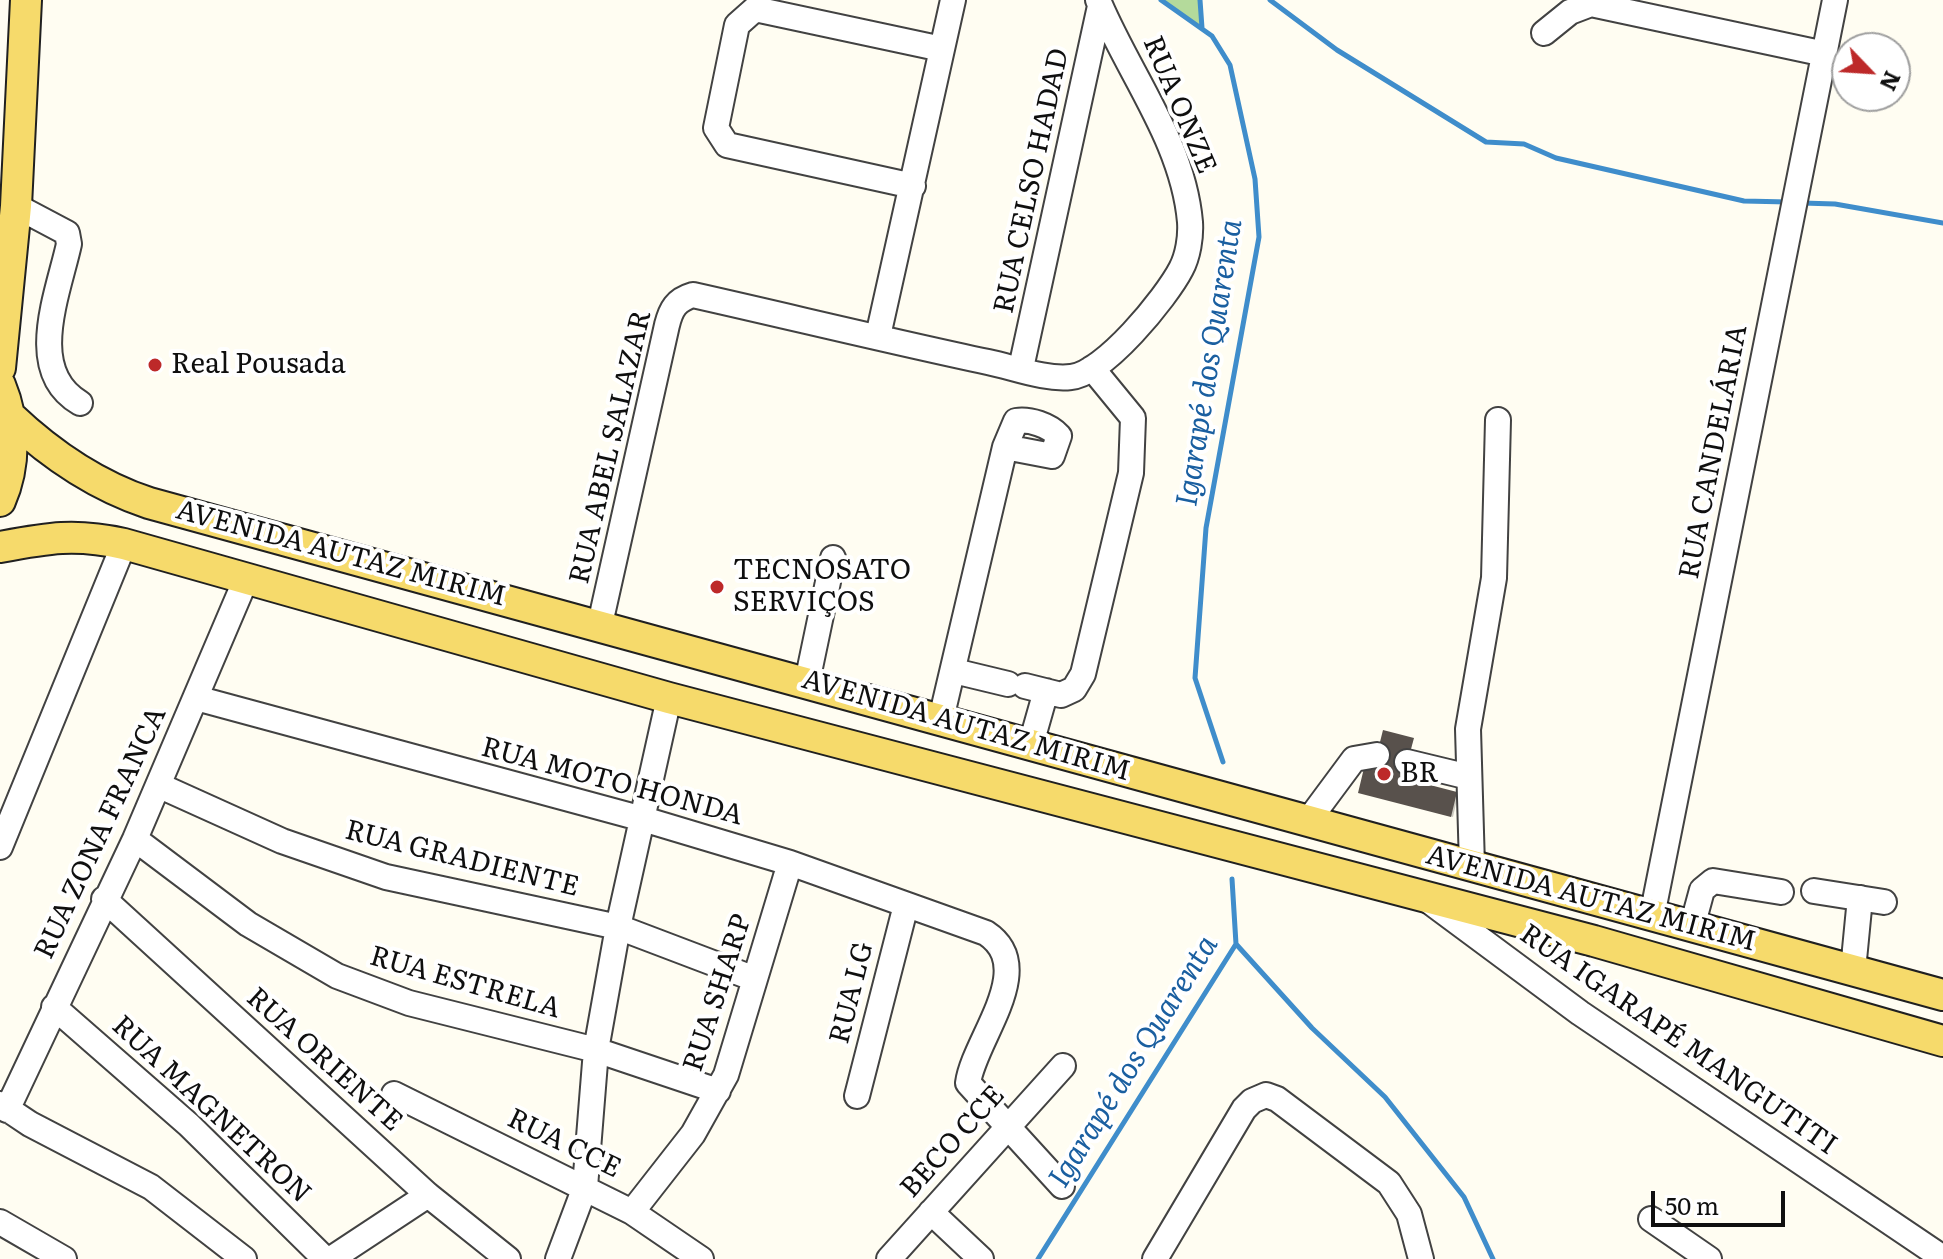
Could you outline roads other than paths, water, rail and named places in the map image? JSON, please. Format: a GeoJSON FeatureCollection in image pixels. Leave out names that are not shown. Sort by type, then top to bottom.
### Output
{"type":"FeatureCollection","features":[{"type":"Feature","properties":{"kind":"main road"},"geometry":{"type":"LineString","coordinates":[[0,368],[16,206],[26,0]]}},
{"type":"Feature","properties":{"kind":"main road"},"geometry":{"type":"LineString","coordinates":[[0,385],[10,416],[12,454],[0,501]]}},
{"type":"Feature","properties":{"kind":"main road","name":"AVENIDA AUTAZ MIRIM"},"geometry":{"type":"LineString","coordinates":[[10,416],[72,466],[126,495],[1943,995]]}},
{"type":"Feature","properties":{"kind":"main road","name":"AVENIDA AUTAZ MIRIM"},"geometry":{"type":"LineString","coordinates":[[0,547],[55,536],[92,536],[124,544],[669,698],[994,780],[1610,945],[1943,1041]]}},
{"type":"Feature","properties":{"kind":"main road"},"geometry":{"type":"LineString","coordinates":[[994,780],[1018,741]]}},
{"type":"Feature","properties":{"kind":"street"},"geometry":{"type":"LineString","coordinates":[[953,0],[878,336],[1074,377],[1092,368],[1133,418],[1134,452],[1083,674],[1074,689],[1061,695],[954,671]]}},
{"type":"Feature","properties":{"kind":"street","name":"RUA CANDELÁRIA"},"geometry":{"type":"LineString","coordinates":[[1652,916],[1835,0]]}},
{"type":"Feature","properties":{"kind":"street","name":"RUA ONZE"},"geometry":{"type":"LineString","coordinates":[[1092,368],[1147,316],[1168,290],[1182,267],[1190,225],[1177,166],[1133,66],[1099,3]]}},
{"type":"Feature","properties":{"kind":"street","name":"RUA CELSO HADAD"},"geometry":{"type":"LineString","coordinates":[[1021,368],[1099,3]]}},
{"type":"Feature","properties":{"kind":"street"},"geometry":{"type":"LineString","coordinates":[[1544,33],[1570,12],[1591,4],[1825,54]]}},
{"type":"Feature","properties":{"kind":"street"},"geometry":{"type":"LineString","coordinates":[[913,186],[727,145],[716,128],[737,25],[755,9],[942,49]]}},
{"type":"Feature","properties":{"kind":"street"},"geometry":{"type":"LineString","coordinates":[[16,206],[67,233],[69,244],[48,345],[57,384],[62,392],[80,403]]}},
{"type":"Feature","properties":{"kind":"street","name":"RUA ABEL SALAZAR"},"geometry":{"type":"LineString","coordinates":[[600,624],[675,304],[693,295],[878,336]]}},
{"type":"Feature","properties":{"kind":"street"},"geometry":{"type":"LineString","coordinates":[[1472,866],[1470,707],[1494,578],[1498,420]]}},
{"type":"Feature","properties":{"kind":"street"},"geometry":{"type":"LineString","coordinates":[[941,719],[1005,447]]}},
{"type":"Feature","properties":{"kind":"street"},"geometry":{"type":"LineString","coordinates":[[0,847],[124,544]]}},
{"type":"Feature","properties":{"kind":"street"},"geometry":{"type":"LineString","coordinates":[[807,682],[833,558]]}},
{"type":"Feature","properties":{"kind":"street","name":"RUA ZONA FRANCA"},"geometry":{"type":"LineString","coordinates":[[4,1107],[135,839],[246,579]]}},
{"type":"Feature","properties":{"kind":"street"},"geometry":{"type":"LineString","coordinates":[[1018,741],[1026,687]]}},
{"type":"Feature","properties":{"kind":"street","name":"RUA MOTO HONDA"},"geometry":{"type":"LineString","coordinates":[[196,698],[643,819],[790,863],[978,930],[1002,947],[1008,979],[968,1083],[974,1093],[1008,1124]]}},
{"type":"Feature","properties":{"kind":"street"},"geometry":{"type":"LineString","coordinates":[[558,1259],[585,1187],[596,1050],[618,927],[669,698]]}},
{"type":"Feature","properties":{"kind":"street"},"geometry":{"type":"LineString","coordinates":[[1308,821],[1354,759],[1377,755]]}},
{"type":"Feature","properties":{"kind":"street"},"geometry":{"type":"LineString","coordinates":[[1407,762],[1469,777]]}},
{"type":"Feature","properties":{"kind":"street","name":"RUA GRADIENTE"},"geometry":{"type":"LineString","coordinates":[[158,785],[282,841],[386,877],[618,927],[755,979]]}},
{"type":"Feature","properties":{"kind":"street","name":"RUA ESTRELA"},"geometry":{"type":"LineString","coordinates":[[135,839],[248,924],[337,976],[409,1003],[596,1050],[718,1091]]}},
{"type":"Feature","properties":{"kind":"street","name":"RUA SHARP"},"geometry":{"type":"LineString","coordinates":[[632,1212],[693,1134],[718,1091],[735,1051],[790,863]]}},
{"type":"Feature","properties":{"kind":"street"},"geometry":{"type":"LineString","coordinates":[[1692,927],[1702,890],[1713,881],[1781,892]]}},
{"type":"Feature","properties":{"kind":"street"},"geometry":{"type":"LineString","coordinates":[[1814,891],[1872,900],[1853,970]]}},
{"type":"Feature","properties":{"kind":"street","name":"RUA IGARAPÉ MANGUTITI"},"geometry":{"type":"LineString","coordinates":[[1420,895],[1580,1013],[1943,1258]]}},
{"type":"Feature","properties":{"kind":"street","name":"RUA ORIENTE"},"geometry":{"type":"LineString","coordinates":[[104,899],[428,1195],[508,1259]]}},
{"type":"Feature","properties":{"kind":"street","name":"RUA LG"},"geometry":{"type":"LineString","coordinates":[[857,1096],[906,905]]}},
{"type":"Feature","properties":{"kind":"street","name":"RUA MAGNETRON"},"geometry":{"type":"LineString","coordinates":[[54,1007],[189,1125],[328,1259]]}},
{"type":"Feature","properties":{"kind":"street","name":"BECO CCE"},"geometry":{"type":"LineString","coordinates":[[889,1259],[1063,1066]]}},
{"type":"Feature","properties":{"kind":"street","name":"RUA CCE"},"geometry":{"type":"LineString","coordinates":[[394,1094],[632,1212],[701,1259]]}},
{"type":"Feature","properties":{"kind":"street"},"geometry":{"type":"LineString","coordinates":[[1155,1259],[1244,1109],[1260,1096],[1277,1099],[1389,1183],[1409,1214],[1421,1259]]}},
{"type":"Feature","properties":{"kind":"street"},"geometry":{"type":"LineString","coordinates":[[4,1107],[151,1187],[244,1259]]}},
{"type":"Feature","properties":{"kind":"street"},"geometry":{"type":"LineString","coordinates":[[1008,1124],[1062,1186]]}},
{"type":"Feature","properties":{"kind":"street"},"geometry":{"type":"LineString","coordinates":[[328,1259],[428,1195]]}},
{"type":"Feature","properties":{"kind":"street"},"geometry":{"type":"LineString","coordinates":[[931,1212],[981,1259]]}},
{"type":"Feature","properties":{"kind":"street"},"geometry":{"type":"LineString","coordinates":[[1651,1219],[1709,1259]]}},
{"type":"Feature","properties":{"kind":"street"},"geometry":{"type":"LineString","coordinates":[[0,1222],[64,1259]]}},
{"type":"Feature","properties":{"kind":"waterway","name":"Igarapé dos Quarenta"},"geometry":{"type":"LineString","coordinates":[[1161,0],[1212,36],[1230,65],[1255,179],[1259,237],[1206,528],[1195,678],[1223,762]]}},
{"type":"Feature","properties":{"kind":"waterway"},"geometry":{"type":"LineString","coordinates":[[1200,0],[1202,28]]}},
{"type":"Feature","properties":{"kind":"waterway"},"geometry":{"type":"LineString","coordinates":[[1270,0],[1337,50],[1486,142],[1524,144],[1556,158],[1744,201],[1788,202]]}},
{"type":"Feature","properties":{"kind":"waterway"},"geometry":{"type":"LineString","coordinates":[[1802,203],[1835,204],[1943,223]]}},
{"type":"Feature","properties":{"kind":"waterway","name":"Igarapé dos Quarenta"},"geometry":{"type":"LineString","coordinates":[[1038,1259],[1236,944],[1232,879]]}},
{"type":"Feature","properties":{"kind":"waterway"},"geometry":{"type":"LineString","coordinates":[[1236,944],[1312,1028],[1385,1097],[1464,1197],[1493,1259]]}},
{"type":"Feature","properties":{"kind":"place","name":"Real Pousada"},"geometry":{"type":"Point","coordinates":[155,365]}},
{"type":"Feature","properties":{"kind":"place","name":"TECNOSATO SERVIÇOS"},"geometry":{"type":"Point","coordinates":[717,587]}},
{"type":"Feature","properties":{"kind":"place","name":"BR"},"geometry":{"type":"Point","coordinates":[1384,774]}}]}
